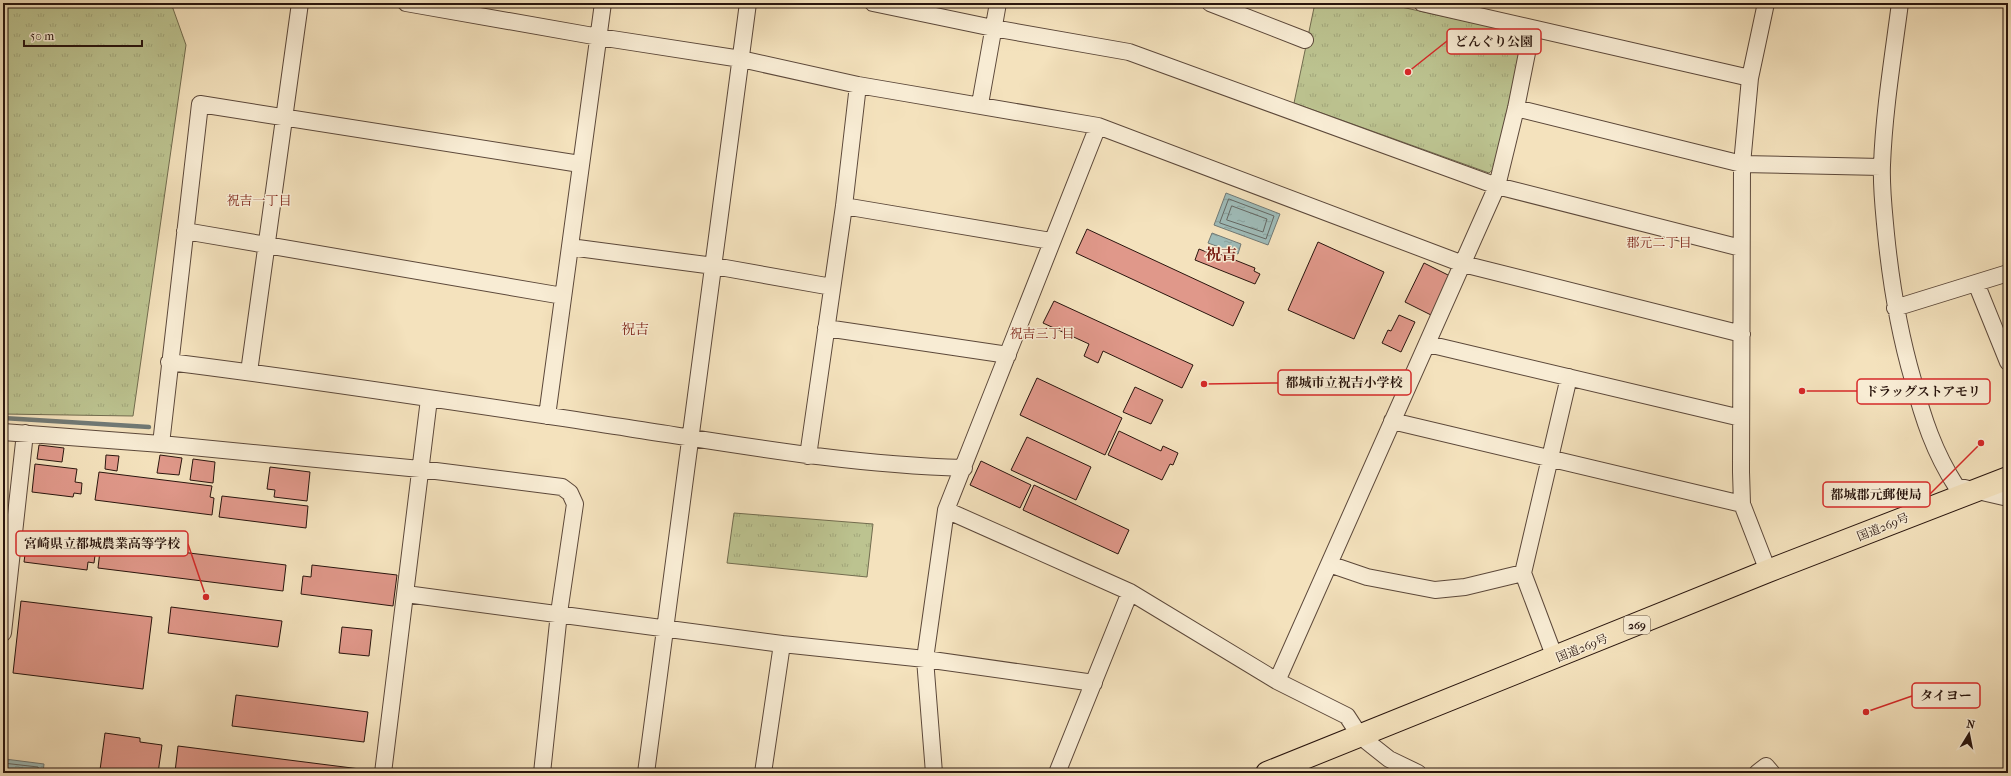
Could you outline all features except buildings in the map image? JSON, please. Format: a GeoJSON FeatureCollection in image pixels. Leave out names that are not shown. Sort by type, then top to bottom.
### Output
{"type":"FeatureCollection","features":[{"type":"Feature","properties":{"kind":"highway","name":"国道269号"},"geometry":{"type":"LineString","coordinates":[[1267,773],[1768,571],[2008,478]]}},
{"type":"Feature","properties":{"kind":"street"},"geometry":{"type":"LineString","coordinates":[[249,372],[300,3]]}},
{"type":"Feature","properties":{"kind":"street"},"geometry":{"type":"LineString","coordinates":[[406,3],[599,37],[741,59],[858,84],[980,104],[1098,126],[1463,264],[1742,334]]}},
{"type":"Feature","properties":{"kind":"street"},"geometry":{"type":"LineString","coordinates":[[547,416],[603,3]]}},
{"type":"Feature","properties":{"kind":"street"},"geometry":{"type":"LineString","coordinates":[[646,773],[748,3]]}},
{"type":"Feature","properties":{"kind":"street"},"geometry":{"type":"LineString","coordinates":[[873,3],[993,28],[1129,52],[1496,186],[1741,248]]}},
{"type":"Feature","properties":{"kind":"street"},"geometry":{"type":"LineString","coordinates":[[980,104],[998,3]]}},
{"type":"Feature","properties":{"kind":"street"},"geometry":{"type":"LineString","coordinates":[[1210,3],[1235,7],[1305,40]]}},
{"type":"Feature","properties":{"kind":"street"},"geometry":{"type":"LineString","coordinates":[[1422,3],[1750,78]]}},
{"type":"Feature","properties":{"kind":"street"},"geometry":{"type":"LineString","coordinates":[[1766,3],[1750,78],[1742,164],[1741,418],[1742,504],[1768,571]]}},
{"type":"Feature","properties":{"kind":"street"},"geometry":{"type":"LineString","coordinates":[[1900,3],[1885,118],[1882,167],[1889,266],[1895,308],[1905,352],[1930,439],[1956,486],[2008,498]]}},
{"type":"Feature","properties":{"kind":"street"},"geometry":{"type":"LineString","coordinates":[[1277,681],[1392,421],[1428,344],[1496,186],[1516,108],[1532,28]]}},
{"type":"Feature","properties":{"kind":"street"},"geometry":{"type":"LineString","coordinates":[[808,456],[844,206],[858,84]]}},
{"type":"Feature","properties":{"kind":"street"},"geometry":{"type":"LineString","coordinates":[[161,444],[184,231],[200,104],[284,116],[580,164]]}},
{"type":"Feature","properties":{"kind":"street"},"geometry":{"type":"LineString","coordinates":[[1516,108],[1742,164],[1882,167]]}},
{"type":"Feature","properties":{"kind":"street"},"geometry":{"type":"LineString","coordinates":[[934,773],[925,659],[946,510],[964,468],[1051,241],[1098,126]]}},
{"type":"Feature","properties":{"kind":"street"},"geometry":{"type":"LineString","coordinates":[[844,206],[1051,241]]}},
{"type":"Feature","properties":{"kind":"street"},"geometry":{"type":"LineString","coordinates":[[184,231],[563,296]]}},
{"type":"Feature","properties":{"kind":"street"},"geometry":{"type":"LineString","coordinates":[[570,247],[714,266],[832,287]]}},
{"type":"Feature","properties":{"kind":"street"},"geometry":{"type":"LineString","coordinates":[[1895,308],[2008,273]]}},
{"type":"Feature","properties":{"kind":"street"},"geometry":{"type":"LineString","coordinates":[[1976,283],[2008,362]]}},
{"type":"Feature","properties":{"kind":"street"},"geometry":{"type":"LineString","coordinates":[[826,328],[1008,355]]}},
{"type":"Feature","properties":{"kind":"street"},"geometry":{"type":"LineString","coordinates":[[1428,344],[1741,418]]}},
{"type":"Feature","properties":{"kind":"street"},"geometry":{"type":"LineString","coordinates":[[169,362],[249,372],[808,456],[924,467],[964,468]]}},
{"type":"Feature","properties":{"kind":"street"},"geometry":{"type":"LineString","coordinates":[[1555,658],[1523,573],[1569,377]]}},
{"type":"Feature","properties":{"kind":"street"},"geometry":{"type":"LineString","coordinates":[[383,773],[429,399]]}},
{"type":"Feature","properties":{"kind":"street"},"geometry":{"type":"LineString","coordinates":[[1392,421],[1742,504]]}},
{"type":"Feature","properties":{"kind":"street"},"geometry":{"type":"LineString","coordinates":[[3,432],[161,444],[420,469],[562,487],[570,493],[575,504],[559,613],[542,773]]}},
{"type":"Feature","properties":{"kind":"street"},"geometry":{"type":"LineString","coordinates":[[3,633],[25,433]]}},
{"type":"Feature","properties":{"kind":"street"},"geometry":{"type":"LineString","coordinates":[[946,510],[1130,592],[1277,681],[1347,716],[1360,736],[1389,759],[1418,773]]}},
{"type":"Feature","properties":{"kind":"street"},"geometry":{"type":"LineString","coordinates":[[1329,564],[1367,577],[1435,590],[1465,587],[1523,573]]}},
{"type":"Feature","properties":{"kind":"street"},"geometry":{"type":"LineString","coordinates":[[1056,773],[1130,592]]}},
{"type":"Feature","properties":{"kind":"street"},"geometry":{"type":"LineString","coordinates":[[406,594],[559,613],[782,644],[925,659],[1094,683]]}},
{"type":"Feature","properties":{"kind":"street"},"geometry":{"type":"LineString","coordinates":[[763,773],[782,644]]}},
{"type":"Feature","properties":{"kind":"street"},"geometry":{"type":"LineString","coordinates":[[1757,773],[1766,766],[1772,773]]}},
{"type":"Feature","properties":{"kind":"green space"},"geometry":{"type":"Polygon","coordinates":[[[3,3],[171,3],[186,45],[133,416],[3,414],[3,3]]]}},
{"type":"Feature","properties":{"kind":"green space"},"geometry":{"type":"Polygon","coordinates":[[[1315,3],[1383,3],[1520,33],[1522,41],[1497,166],[1489,173],[1294,103],[1315,3]]]}},
{"type":"Feature","properties":{"kind":"green space"},"geometry":{"type":"Polygon","coordinates":[[[734,513],[873,524],[867,577],[727,563],[734,513]]]}},
{"type":"Feature","properties":{"kind":"water"},"geometry":{"type":"Polygon","coordinates":[[[1226,193],[1280,214],[1268,245],[1214,225],[1226,193]]]}},
{"type":"Feature","properties":{"kind":"water"},"geometry":{"type":"Polygon","coordinates":[[[1212,233],[1241,244],[1238,254],[1208,243],[1212,233]]]}},
{"type":"Feature","properties":{"kind":"water"},"geometry":{"type":"Polygon","coordinates":[[[5,759],[44,764],[43,773],[3,773],[5,759]]]}},
{"type":"Feature","properties":{"kind":"waterway"},"geometry":{"type":"LineString","coordinates":[[3,418],[149,427]]}},
{"type":"Feature","properties":{"kind":"place","name":"どんぐり公園"},"geometry":{"type":"Point","coordinates":[1408,72]}},
{"type":"Feature","properties":{"kind":"place","name":"都城市立祝吉小学校"},"geometry":{"type":"Point","coordinates":[1204,384]}},
{"type":"Feature","properties":{"kind":"place","name":"ドラッグストアモリ"},"geometry":{"type":"Point","coordinates":[1802,391]}},
{"type":"Feature","properties":{"kind":"place","name":"都城郡元郵便局"},"geometry":{"type":"Point","coordinates":[1981,443]}},
{"type":"Feature","properties":{"kind":"place","name":"宮崎県立都城農業高等学校"},"geometry":{"type":"Point","coordinates":[206,597]}},
{"type":"Feature","properties":{"kind":"place","name":"タイヨー"},"geometry":{"type":"Point","coordinates":[1866,712]}},
{"type":"Feature","properties":{"kind":"district","name":"祝吉一丁目"},"geometry":{"type":"Point","coordinates":[259,200]}},
{"type":"Feature","properties":{"kind":"district","name":"郡元二丁目"},"geometry":{"type":"Point","coordinates":[1659,242]}},
{"type":"Feature","properties":{"kind":"district","name":"祝吉"},"geometry":{"type":"Point","coordinates":[1221,254]}},
{"type":"Feature","properties":{"kind":"district","name":"祝吉"},"geometry":{"type":"Point","coordinates":[635,329]}},
{"type":"Feature","properties":{"kind":"district","name":"祝吉三丁目"},"geometry":{"type":"Point","coordinates":[1042,333]}}]}
